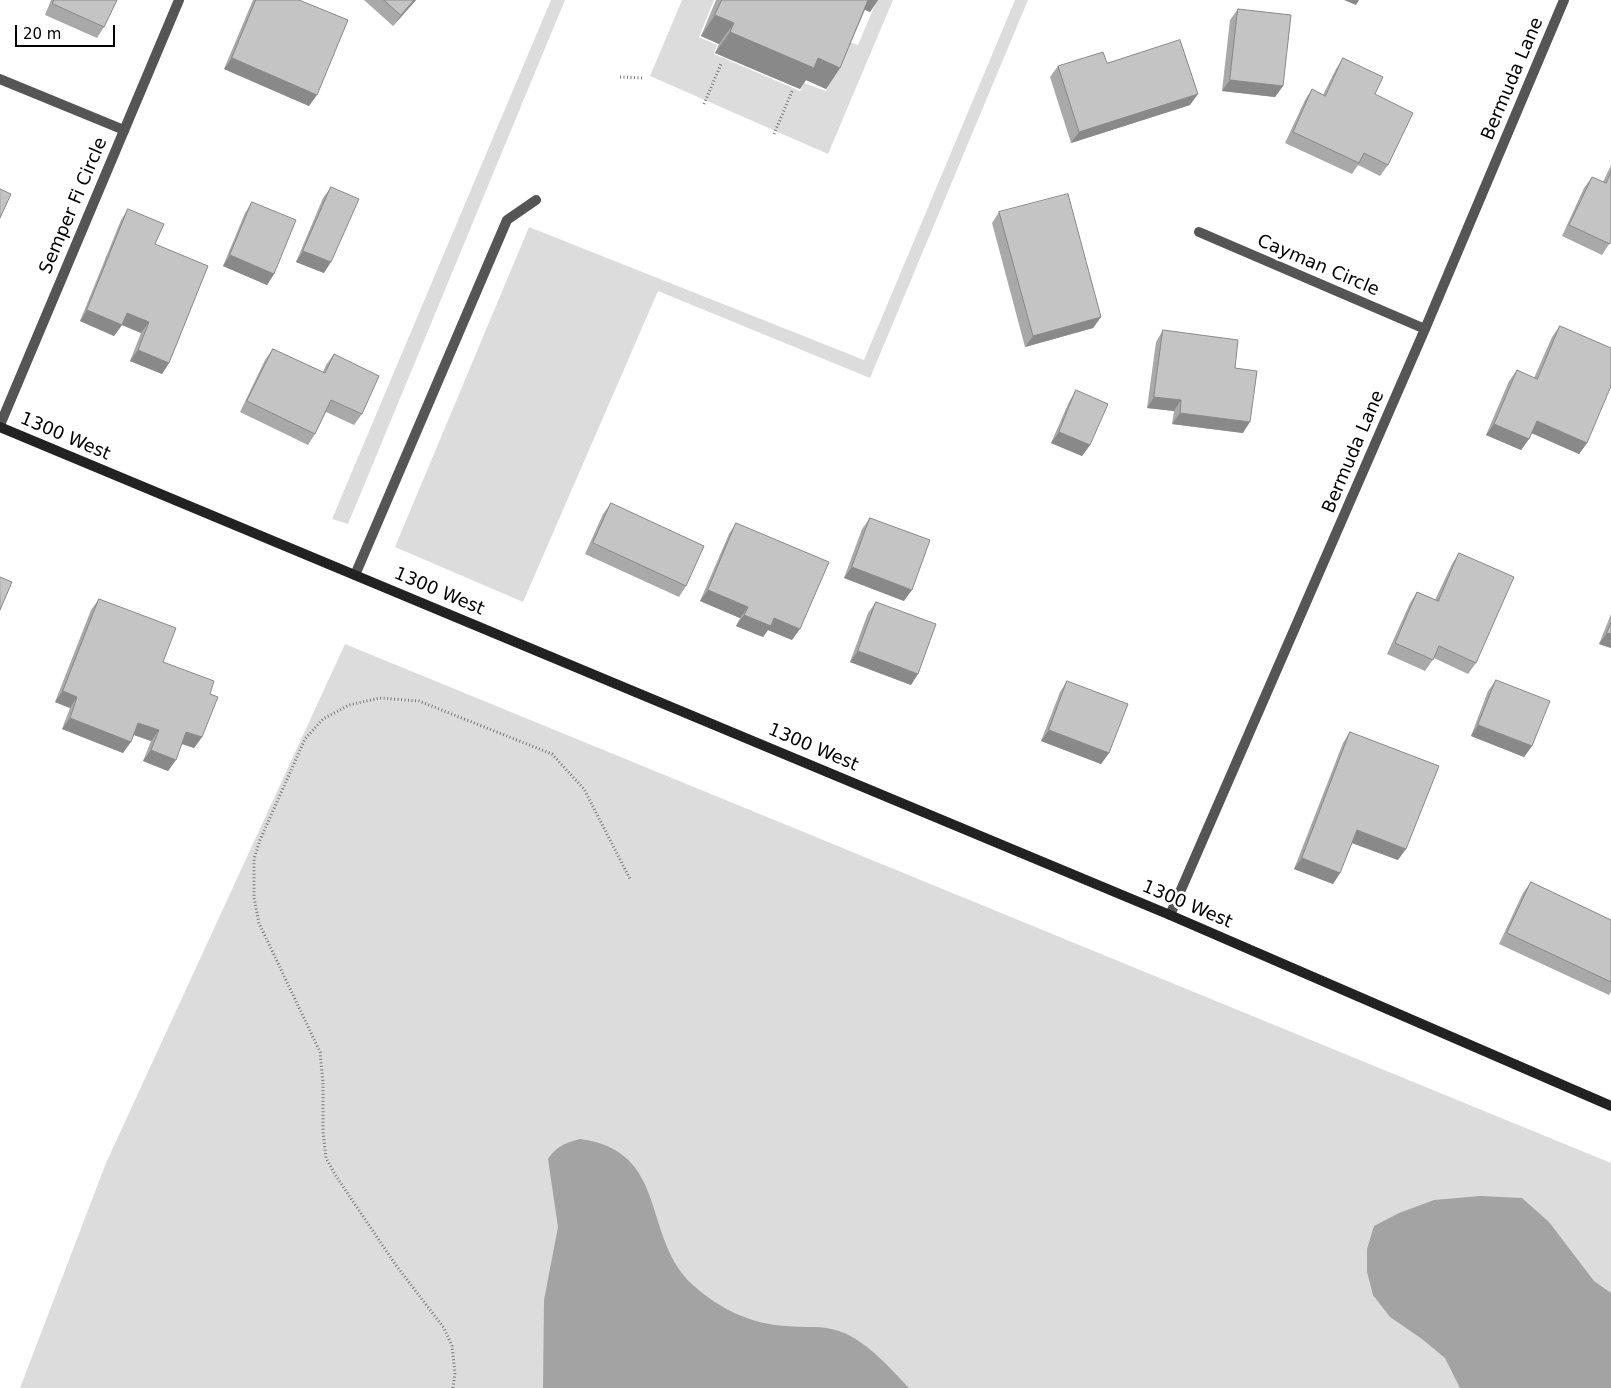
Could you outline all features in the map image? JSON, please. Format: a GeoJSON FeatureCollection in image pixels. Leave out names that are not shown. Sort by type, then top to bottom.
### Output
{"type":"FeatureCollection","features":[{"type":"Feature","properties":{"kind":"street","name":"Semper Fi Circle"},"geometry":{"type":"LineString","coordinates":[[0,426],[179,0]]}},
{"type":"Feature","properties":{"kind":"street","name":"Bermuda Lane"},"geometry":{"type":"LineString","coordinates":[[1170,915],[1425,329],[1564,0]]}},
{"type":"Feature","properties":{"kind":"street"},"geometry":{"type":"LineString","coordinates":[[0,79],[124,130]]}},
{"type":"Feature","properties":{"kind":"street"},"geometry":{"type":"LineString","coordinates":[[354,575],[507,220],[536,200]]}},
{"type":"Feature","properties":{"kind":"street","name":"Cayman Circle"},"geometry":{"type":"LineString","coordinates":[[1199,232],[1425,329]]}},
{"type":"Feature","properties":{"kind":"street","name":"1300 West"},"geometry":{"type":"LineString","coordinates":[[0,426],[1170,915],[1611,1106]]}},
{"type":"Feature","properties":{"kind":"path"},"geometry":{"type":"LineString","coordinates":[[704,104],[721,64]]}},
{"type":"Feature","properties":{"kind":"path"},"geometry":{"type":"LineString","coordinates":[[620,77],[644,78]]}},
{"type":"Feature","properties":{"kind":"path"},"geometry":{"type":"LineString","coordinates":[[774,134],[793,88]]}},
{"type":"Feature","properties":{"kind":"path"},"geometry":{"type":"LineString","coordinates":[[453,1388],[455,1373],[452,1346],[444,1328],[395,1264],[326,1158],[323,1132],[323,1082],[320,1052],[259,923],[254,898],[254,859],[260,840],[305,739],[323,720],[349,705],[380,698],[419,702],[552,754],[584,789],[630,879]]}},
{"type":"Feature","properties":{"kind":"shaded area"},"geometry":{"type":"Polygon","coordinates":[[[551,0],[565,0],[348,524],[332,519],[551,0]]]}},
{"type":"Feature","properties":{"kind":"shaded area"},"geometry":{"type":"Polygon","coordinates":[[[682,0],[714,0],[699,37],[717,45],[714,54],[800,91],[804,83],[826,91],[847,41],[858,45],[877,0],[893,0],[828,154],[650,76],[682,0]]]}},
{"type":"Feature","properties":{"kind":"shaded area"},"geometry":{"type":"Polygon","coordinates":[[[1015,0],[1028,0],[870,378],[658,291],[523,602],[395,547],[529,227],[864,360],[1015,0]]]}},
{"type":"Feature","properties":{"kind":"shaded area"},"geometry":{"type":"Polygon","coordinates":[[[345,644],[1611,1163],[1611,1388],[20,1388],[106,1163],[345,644]]]}},
{"type":"Feature","properties":{"kind":"shaded area"},"geometry":{"type":"Polygon","coordinates":[[[580,1139],[609,1147],[629,1160],[642,1178],[666,1244],[677,1266],[694,1286],[714,1302],[748,1319],[773,1325],[826,1328],[849,1335],[877,1355],[909,1388],[543,1388],[544,1300],[558,1227],[548,1159],[562,1146],[580,1139]]]}},
{"type":"Feature","properties":{"kind":"shaded area"},"geometry":{"type":"Polygon","coordinates":[[[1480,1196],[1522,1198],[1549,1222],[1594,1281],[1611,1293],[1611,1388],[1460,1388],[1445,1358],[1390,1317],[1373,1295],[1367,1272],[1367,1249],[1374,1226],[1399,1213],[1434,1200],[1480,1196]]]}},
{"type":"Feature","properties":{"kind":"building"},"geometry":{"type":"Polygon","coordinates":[[[54,0],[117,0],[104,27],[53,4],[54,0]]]}},
{"type":"Feature","properties":{"kind":"building"},"geometry":{"type":"Polygon","coordinates":[[[256,0],[299,0],[348,20],[317,95],[232,58],[256,0]]]}},
{"type":"Feature","properties":{"kind":"building"},"geometry":{"type":"Polygon","coordinates":[[[384,0],[414,0],[401,15],[384,0]]]}},
{"type":"Feature","properties":{"kind":"building"},"geometry":{"type":"Polygon","coordinates":[[[722,0],[868,0],[840,68],[818,58],[814,68],[730,32],[734,23],[715,15],[722,0]]]}},
{"type":"Feature","properties":{"kind":"building"},"geometry":{"type":"Polygon","coordinates":[[[1238,9],[1291,15],[1283,86],[1230,80],[1238,9]]]}},
{"type":"Feature","properties":{"kind":"building"},"geometry":{"type":"Polygon","coordinates":[[[1180,40],[1198,94],[1079,132],[1058,66],[1103,52],[1107,63],[1180,40]]]}},
{"type":"Feature","properties":{"kind":"building"},"geometry":{"type":"Polygon","coordinates":[[[1343,58],[1383,77],[1375,94],[1413,113],[1388,165],[1364,153],[1359,163],[1293,132],[1312,89],[1325,96],[1343,58]]]}},
{"type":"Feature","properties":{"kind":"building"},"geometry":{"type":"Polygon","coordinates":[[[1611,171],[1610,244],[1569,225],[1592,177],[1606,183],[1611,171]]]}},
{"type":"Feature","properties":{"kind":"building"},"geometry":{"type":"Polygon","coordinates":[[[331,187],[359,199],[331,262],[303,251],[331,187]]]}},
{"type":"Feature","properties":{"kind":"building"},"geometry":{"type":"Polygon","coordinates":[[[0,189],[11,194],[0,218],[0,189]]]}},
{"type":"Feature","properties":{"kind":"building"},"geometry":{"type":"Polygon","coordinates":[[[1068,194],[1101,317],[1033,336],[999,212],[1068,194]]]}},
{"type":"Feature","properties":{"kind":"building"},"geometry":{"type":"Polygon","coordinates":[[[252,202],[296,220],[274,274],[230,255],[252,202]]]}},
{"type":"Feature","properties":{"kind":"building"},"geometry":{"type":"Polygon","coordinates":[[[128,209],[164,224],[155,244],[208,266],[169,363],[138,350],[149,322],[127,313],[122,325],[87,310],[128,209]]]}},
{"type":"Feature","properties":{"kind":"building"},"geometry":{"type":"Polygon","coordinates":[[[1560,326],[1611,348],[1611,386],[1587,443],[1537,421],[1529,439],[1494,424],[1517,370],[1537,379],[1560,326]]]}},
{"type":"Feature","properties":{"kind":"building"},"geometry":{"type":"Polygon","coordinates":[[[1163,330],[1238,340],[1235,368],[1257,371],[1250,422],[1180,413],[1181,400],[1154,397],[1163,330]]]}},
{"type":"Feature","properties":{"kind":"building"},"geometry":{"type":"Polygon","coordinates":[[[273,349],[325,373],[334,354],[379,376],[362,414],[331,400],[315,434],[247,401],[273,349]]]}},
{"type":"Feature","properties":{"kind":"building"},"geometry":{"type":"Polygon","coordinates":[[[1076,390],[1108,404],[1090,445],[1059,432],[1076,390]]]}},
{"type":"Feature","properties":{"kind":"building"},"geometry":{"type":"Polygon","coordinates":[[[611,503],[704,546],[686,586],[593,543],[611,503]]]}},
{"type":"Feature","properties":{"kind":"building"},"geometry":{"type":"Polygon","coordinates":[[[870,518],[930,540],[912,590],[852,567],[870,518]]]}},
{"type":"Feature","properties":{"kind":"building"},"geometry":{"type":"Polygon","coordinates":[[[736,523],[829,562],[800,629],[774,618],[771,626],[744,615],[748,607],[708,590],[736,523]]]}},
{"type":"Feature","properties":{"kind":"building"},"geometry":{"type":"Polygon","coordinates":[[[1459,553],[1514,577],[1476,663],[1439,646],[1433,660],[1395,643],[1417,592],[1438,601],[1459,553]]]}},
{"type":"Feature","properties":{"kind":"building"},"geometry":{"type":"Polygon","coordinates":[[[0,577],[12,582],[0,610],[0,577]]]}},
{"type":"Feature","properties":{"kind":"building"},"geometry":{"type":"Polygon","coordinates":[[[99,599],[176,628],[163,662],[214,681],[210,694],[218,697],[202,737],[186,732],[176,760],[151,750],[159,730],[138,723],[131,742],[70,718],[77,697],[63,691],[99,599]]]}},
{"type":"Feature","properties":{"kind":"building"},"geometry":{"type":"Polygon","coordinates":[[[876,602],[936,624],[918,674],[858,651],[876,602]]]}},
{"type":"Feature","properties":{"kind":"building"},"geometry":{"type":"Polygon","coordinates":[[[1611,623],[1611,634],[1607,633],[1611,623]]]}},
{"type":"Feature","properties":{"kind":"building"},"geometry":{"type":"Polygon","coordinates":[[[1496,680],[1550,701],[1532,746],[1478,725],[1496,680]]]}},
{"type":"Feature","properties":{"kind":"building"},"geometry":{"type":"Polygon","coordinates":[[[1067,681],[1128,704],[1109,753],[1049,730],[1067,681]]]}},
{"type":"Feature","properties":{"kind":"building"},"geometry":{"type":"Polygon","coordinates":[[[1350,732],[1439,766],[1406,849],[1357,830],[1340,873],[1302,858],[1350,732]]]}},
{"type":"Feature","properties":{"kind":"building"},"geometry":{"type":"Polygon","coordinates":[[[1531,882],[1611,920],[1611,982],[1507,933],[1531,882]]]}}]}
